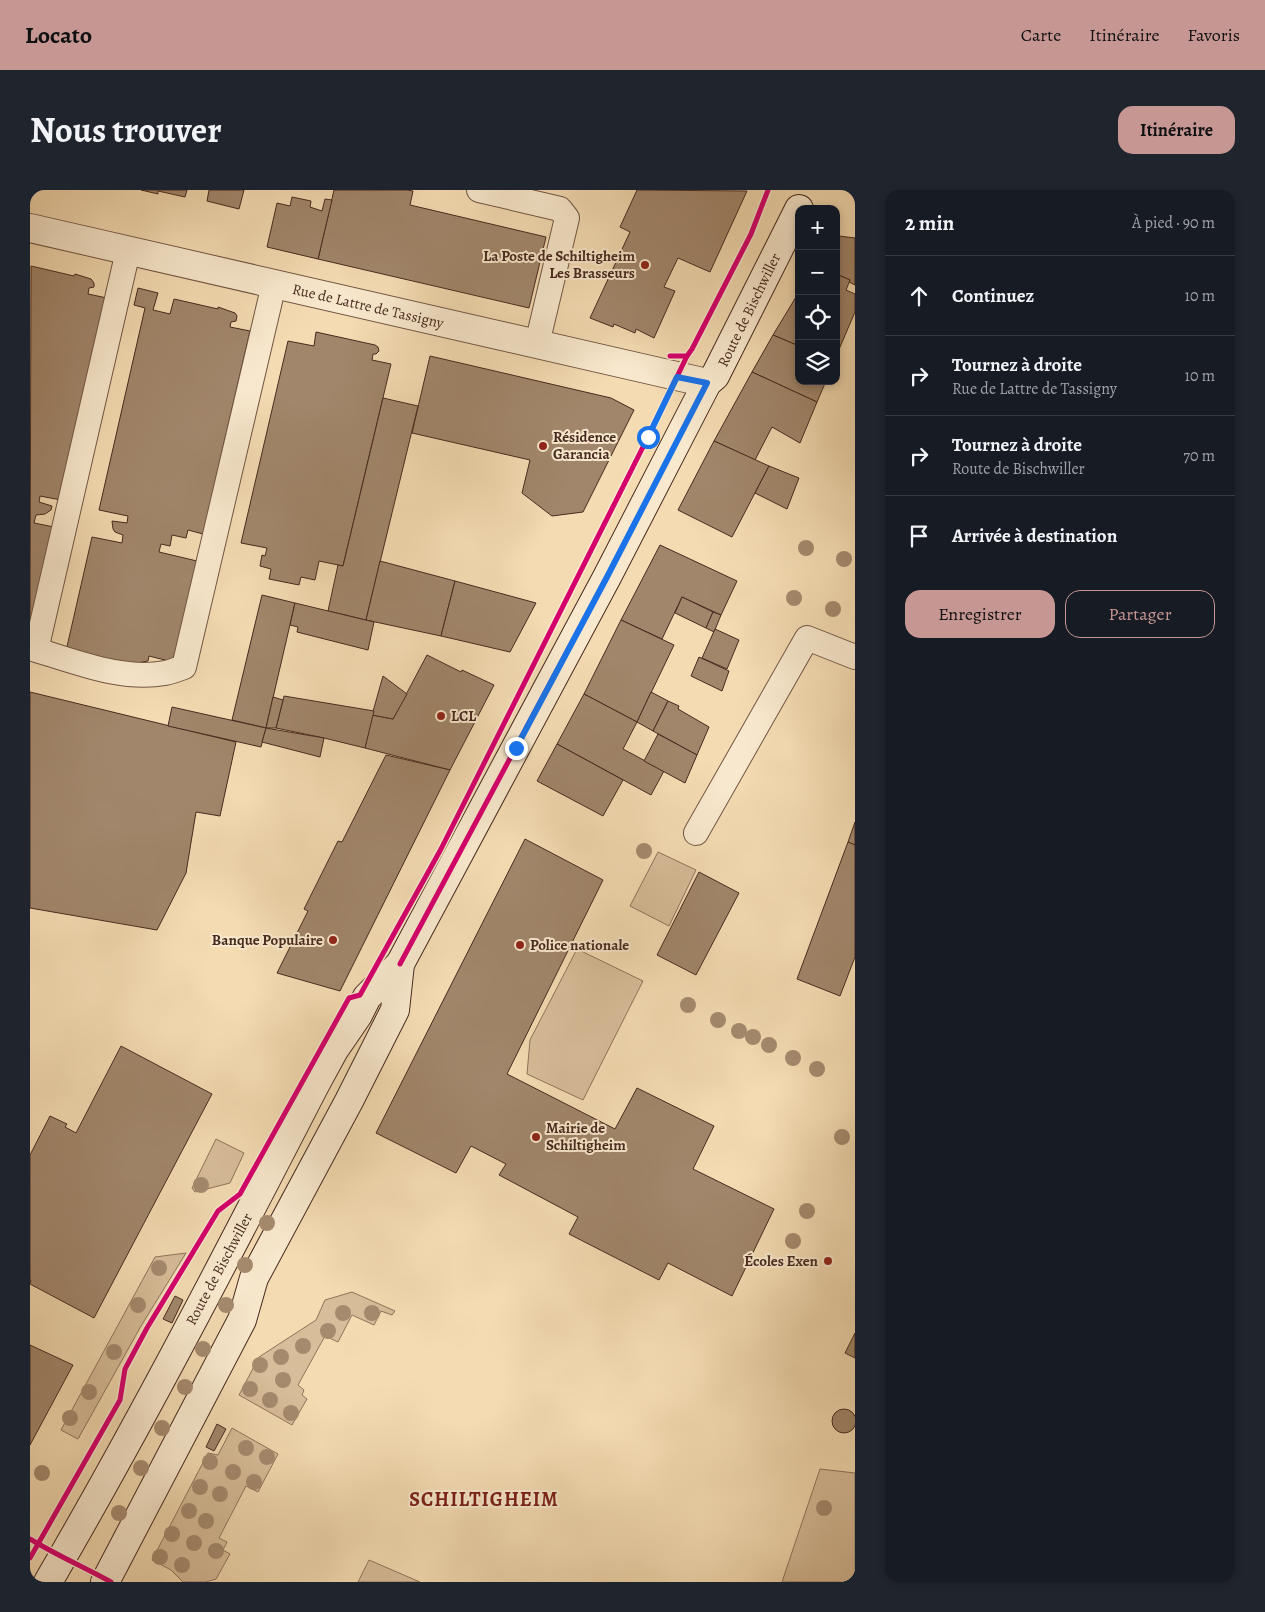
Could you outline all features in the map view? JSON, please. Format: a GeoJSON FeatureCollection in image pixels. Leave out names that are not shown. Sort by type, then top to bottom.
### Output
{"type":"FeatureCollection","features":[{"type":"Feature","properties":{"kind":"main road","name":"Route de Bischwiller"},"geometry":{"type":"LineString","coordinates":[[801,205],[808,190]]}},
{"type":"Feature","properties":{"kind":"main road","name":"Route de Bischwiller"},"geometry":{"type":"LineString","coordinates":[[48,1582],[80,1528],[195,1317],[334,1050],[358,1015],[367,997],[400,964],[607,577],[707,383],[716,376],[795,217]]}},
{"type":"Feature","properties":{"kind":"main road","name":"Rue de Lattre de Tassigny"},"geometry":{"type":"LineString","coordinates":[[30,228],[707,383]]}},
{"type":"Feature","properties":{"kind":"main road","name":"Route de Bischwiller"},"geometry":{"type":"LineString","coordinates":[[105,1582],[242,1320],[254,1278],[349,1101],[395,1010],[400,964]]}},
{"type":"Feature","properties":{"kind":"lane"},"geometry":{"type":"LineString","coordinates":[[479,190],[560,209],[567,218],[537,344]]}},
{"type":"Feature","properties":{"kind":"lane"},"geometry":{"type":"LineString","coordinates":[[128,251],[36,650],[103,670],[131,674],[165,673],[184,667],[274,284]]}},
{"type":"Feature","properties":{"kind":"lane"},"geometry":{"type":"LineString","coordinates":[[696,833],[807,638],[855,657]]}},
{"type":"Feature","properties":{"kind":"shaded area"},"geometry":{"type":"Polygon","coordinates":[[[658,852],[696,870],[669,926],[630,906],[658,852]]]}},
{"type":"Feature","properties":{"kind":"shaded area"},"geometry":{"type":"Polygon","coordinates":[[[577,949],[643,981],[583,1100],[527,1074],[530,1040],[577,949]]]}},
{"type":"Feature","properties":{"kind":"shaded area"},"geometry":{"type":"Polygon","coordinates":[[[216,1139],[244,1153],[230,1183],[195,1192],[192,1188],[216,1139]]]}},
{"type":"Feature","properties":{"kind":"shaded area"},"geometry":{"type":"Polygon","coordinates":[[[186,1253],[141,1326],[78,1439],[61,1430],[155,1257],[186,1253]]]}},
{"type":"Feature","properties":{"kind":"shaded area"},"geometry":{"type":"Polygon","coordinates":[[[352,1292],[395,1311],[392,1315],[381,1311],[374,1325],[352,1315],[338,1342],[325,1336],[298,1385],[304,1390],[302,1395],[307,1399],[292,1425],[239,1395],[259,1357],[316,1320],[325,1300],[352,1292]]]}},
{"type":"Feature","properties":{"kind":"shaded area"},"geometry":{"type":"Polygon","coordinates":[[[232,1428],[278,1454],[258,1492],[246,1486],[219,1538],[227,1542],[223,1550],[230,1554],[216,1579],[206,1582],[183,1582],[171,1570],[152,1560],[208,1453],[218,1455],[232,1428]]]}},
{"type":"Feature","properties":{"kind":"shaded area"},"geometry":{"type":"Polygon","coordinates":[[[820,1469],[855,1473],[855,1582],[782,1582],[820,1469]]]}},
{"type":"Feature","properties":{"kind":"shaded area"},"geometry":{"type":"Polygon","coordinates":[[[369,1560],[420,1582],[358,1582],[369,1560]]]}},
{"type":"Feature","properties":{"kind":"building"},"geometry":{"type":"Polygon","coordinates":[[[141,190],[187,190],[185,197],[158,191],[158,194],[141,190]]]}},
{"type":"Feature","properties":{"kind":"building"},"geometry":{"type":"Polygon","coordinates":[[[209,190],[244,190],[239,209],[207,201],[209,190]]]}},
{"type":"Feature","properties":{"kind":"building"},"geometry":{"type":"Polygon","coordinates":[[[334,190],[413,191],[410,205],[546,237],[529,308],[318,259],[334,190]]]}},
{"type":"Feature","properties":{"kind":"building","name":"La Poste de Schiltigheim Les Brasseurs"},"geometry":{"type":"Polygon","coordinates":[[[637,190],[747,191],[710,272],[678,258],[664,287],[675,291],[654,338],[636,329],[635,333],[614,324],[613,327],[590,318],[630,232],[620,227],[637,190]]]}},
{"type":"Feature","properties":{"kind":"building"},"geometry":{"type":"Polygon","coordinates":[[[292,197],[311,201],[310,207],[322,211],[325,199],[332,200],[318,259],[267,247],[277,203],[290,206],[292,197]]]}},
{"type":"Feature","properties":{"kind":"building"},"geometry":{"type":"Polygon","coordinates":[[[840,236],[855,238],[855,285],[849,282],[850,280],[840,276],[840,236]]]}},
{"type":"Feature","properties":{"kind":"building"},"geometry":{"type":"Polygon","coordinates":[[[31,266],[91,279],[94,287],[89,288],[88,294],[107,298],[61,500],[40,496],[39,502],[52,506],[51,510],[45,514],[36,515],[34,523],[54,527],[30,628],[31,266]]]}},
{"type":"Feature","properties":{"kind":"building"},"geometry":{"type":"Polygon","coordinates":[[[840,276],[850,280],[846,290],[855,294],[855,312],[840,347],[840,276]]]}},
{"type":"Feature","properties":{"kind":"building"},"geometry":{"type":"Polygon","coordinates":[[[138,288],[158,293],[153,310],[170,314],[174,299],[218,309],[218,307],[235,313],[237,316],[236,321],[231,322],[230,327],[250,331],[203,534],[188,530],[186,538],[172,535],[170,546],[161,544],[159,552],[197,561],[173,662],[149,656],[148,661],[115,663],[66,651],[92,537],[122,543],[123,535],[115,532],[112,521],[127,523],[128,516],[99,510],[145,308],[134,305],[138,288]]]}},
{"type":"Feature","properties":{"kind":"building"},"geometry":{"type":"Polygon","coordinates":[[[795,299],[795,344],[773,335],[795,299]]]}},
{"type":"Feature","properties":{"kind":"building"},"geometry":{"type":"Polygon","coordinates":[[[316,332],[375,345],[379,351],[373,354],[372,360],[391,364],[343,566],[319,561],[315,580],[301,577],[299,585],[269,579],[271,569],[260,566],[262,555],[265,556],[267,548],[241,543],[288,341],[314,346],[316,332]]]}},
{"type":"Feature","properties":{"kind":"building"},"geometry":{"type":"Polygon","coordinates":[[[773,335],[795,344],[795,385],[824,385],[817,402],[752,372],[773,335]]]}},
{"type":"Feature","properties":{"kind":"building","name":"Résidence Garancia"},"geometry":{"type":"Polygon","coordinates":[[[430,356],[611,398],[634,410],[583,512],[552,516],[522,493],[530,460],[412,433],[430,356]]]}},
{"type":"Feature","properties":{"kind":"building"},"geometry":{"type":"Polygon","coordinates":[[[752,372],[817,402],[800,443],[772,427],[755,460],[714,441],[752,372]]]}},
{"type":"Feature","properties":{"kind":"building"},"geometry":{"type":"Polygon","coordinates":[[[383,398],[418,406],[366,620],[328,611],[338,565],[343,566],[383,398]]]}},
{"type":"Feature","properties":{"kind":"building"},"geometry":{"type":"Polygon","coordinates":[[[714,441],[769,466],[732,537],[678,510],[714,441]]]}},
{"type":"Feature","properties":{"kind":"building"},"geometry":{"type":"Polygon","coordinates":[[[769,466],[799,478],[787,509],[755,493],[769,466]]]}},
{"type":"Feature","properties":{"kind":"building"},"geometry":{"type":"Polygon","coordinates":[[[660,545],[737,581],[721,615],[682,597],[662,639],[621,620],[660,545]]]}},
{"type":"Feature","properties":{"kind":"building"},"geometry":{"type":"Polygon","coordinates":[[[380,561],[455,581],[441,636],[366,620],[380,561]]]}},
{"type":"Feature","properties":{"kind":"building"},"geometry":{"type":"Polygon","coordinates":[[[455,581],[536,603],[510,652],[441,636],[455,581]]]}},
{"type":"Feature","properties":{"kind":"building"},"geometry":{"type":"Polygon","coordinates":[[[262,595],[295,603],[266,728],[232,720],[262,595]]]}},
{"type":"Feature","properties":{"kind":"building"},"geometry":{"type":"Polygon","coordinates":[[[682,597],[713,612],[706,628],[675,613],[682,597]]]}},
{"type":"Feature","properties":{"kind":"building"},"geometry":{"type":"Polygon","coordinates":[[[295,603],[374,622],[368,650],[297,632],[298,627],[290,625],[295,603]]]}},
{"type":"Feature","properties":{"kind":"building"},"geometry":{"type":"Polygon","coordinates":[[[713,612],[721,615],[714,632],[706,628],[713,612]]]}},
{"type":"Feature","properties":{"kind":"building"},"geometry":{"type":"Polygon","coordinates":[[[621,620],[674,645],[637,722],[584,694],[621,620]]]}},
{"type":"Feature","properties":{"kind":"building"},"geometry":{"type":"Polygon","coordinates":[[[715,629],[739,640],[727,669],[702,658],[715,629]]]}},
{"type":"Feature","properties":{"kind":"building"},"geometry":{"type":"Polygon","coordinates":[[[427,655],[461,672],[462,670],[494,685],[450,770],[365,748],[372,715],[393,719],[427,655]]]}},
{"type":"Feature","properties":{"kind":"building"},"geometry":{"type":"Polygon","coordinates":[[[699,657],[729,671],[722,691],[691,676],[699,657]]]}},
{"type":"Feature","properties":{"kind":"building"},"geometry":{"type":"Polygon","coordinates":[[[383,676],[407,694],[393,719],[372,715],[383,676]]]}},
{"type":"Feature","properties":{"kind":"building"},"geometry":{"type":"Polygon","coordinates":[[[30,692],[236,742],[220,816],[196,812],[186,873],[157,930],[30,908],[30,692]]]}},
{"type":"Feature","properties":{"kind":"building"},"geometry":{"type":"Polygon","coordinates":[[[651,692],[668,701],[653,731],[637,722],[651,692]]]}},
{"type":"Feature","properties":{"kind":"building"},"geometry":{"type":"Polygon","coordinates":[[[584,694],[637,722],[623,749],[664,771],[651,795],[557,744],[584,694]]]}},
{"type":"Feature","properties":{"kind":"building"},"geometry":{"type":"Polygon","coordinates":[[[284,696],[374,711],[365,748],[276,728],[284,696]]]}},
{"type":"Feature","properties":{"kind":"building"},"geometry":{"type":"Polygon","coordinates":[[[273,697],[283,700],[276,728],[266,728],[273,697]]]}},
{"type":"Feature","properties":{"kind":"building"},"geometry":{"type":"Polygon","coordinates":[[[668,701],[679,706],[678,709],[709,727],[697,755],[653,731],[668,701]]]}},
{"type":"Feature","properties":{"kind":"building"},"geometry":{"type":"Polygon","coordinates":[[[172,707],[266,728],[261,747],[168,726],[172,707]]]}},
{"type":"Feature","properties":{"kind":"building"},"geometry":{"type":"Polygon","coordinates":[[[266,728],[324,738],[320,757],[262,742],[266,728]]]}},
{"type":"Feature","properties":{"kind":"building"},"geometry":{"type":"Polygon","coordinates":[[[658,734],[697,755],[685,783],[644,761],[658,734]]]}},
{"type":"Feature","properties":{"kind":"building"},"geometry":{"type":"Polygon","coordinates":[[[557,744],[623,780],[603,816],[537,781],[557,744]]]}},
{"type":"Feature","properties":{"kind":"building"},"geometry":{"type":"Polygon","coordinates":[[[386,755],[450,770],[340,991],[277,973],[308,911],[304,909],[338,841],[342,842],[386,755]]]}},
{"type":"Feature","properties":{"kind":"building"},"geometry":{"type":"Polygon","coordinates":[[[855,822],[855,845],[848,842],[855,822]]]}},
{"type":"Feature","properties":{"kind":"building"},"geometry":{"type":"Polygon","coordinates":[[[525,839],[603,880],[507,1074],[615,1129],[637,1088],[714,1126],[693,1169],[774,1209],[732,1296],[668,1263],[659,1280],[569,1234],[578,1217],[499,1175],[506,1164],[471,1146],[456,1173],[376,1133],[525,839]]]}},
{"type":"Feature","properties":{"kind":"building"},"geometry":{"type":"Polygon","coordinates":[[[848,842],[855,845],[855,957],[840,996],[797,979],[848,842]]]}},
{"type":"Feature","properties":{"kind":"building"},"geometry":{"type":"Polygon","coordinates":[[[699,872],[739,893],[696,975],[657,955],[699,872]]]}},
{"type":"Feature","properties":{"kind":"building"},"geometry":{"type":"Polygon","coordinates":[[[121,1046],[212,1094],[94,1318],[30,1284],[30,1155],[50,1116],[67,1124],[65,1127],[76,1133],[121,1046]]]}},
{"type":"Feature","properties":{"kind":"building"},"geometry":{"type":"Polygon","coordinates":[[[175,1296],[183,1300],[172,1323],[163,1319],[175,1296]]]}},
{"type":"Feature","properties":{"kind":"building"},"geometry":{"type":"Polygon","coordinates":[[[855,1333],[855,1358],[845,1353],[855,1333]]]}},
{"type":"Feature","properties":{"kind":"building"},"geometry":{"type":"Polygon","coordinates":[[[30,1345],[73,1365],[30,1445],[30,1345]]]}},
{"type":"Feature","properties":{"kind":"building"},"geometry":{"type":"Polygon","coordinates":[[[844,1409],[853,1412],[856,1421],[853,1430],[844,1433],[835,1430],[832,1421],[835,1412],[844,1409]]]}},
{"type":"Feature","properties":{"kind":"building"},"geometry":{"type":"Polygon","coordinates":[[[217,1424],[226,1429],[214,1451],[206,1447],[217,1424]]]}},
{"type":"Feature","properties":{"kind":"cycle path"},"geometry":{"type":"LineString","coordinates":[[670,356],[687,356],[692,349],[751,234],[768,190]]}},
{"type":"Feature","properties":{"kind":"cycle path"},"geometry":{"type":"LineString","coordinates":[[30,1558],[120,1400],[125,1369],[147,1328],[218,1211],[240,1194],[349,998],[360,995],[441,849],[687,356]]}},
{"type":"Feature","properties":{"kind":"cycle path"},"geometry":{"type":"LineString","coordinates":[[400,964],[607,577]]}},
{"type":"Feature","properties":{"kind":"cycle path"},"geometry":{"type":"LineString","coordinates":[[30,1539],[111,1582]]}},
{"type":"Feature","properties":{"kind":"place","name":"La Poste de Schiltigheim Les Brasseurs"},"geometry":{"type":"Point","coordinates":[645,265]}},
{"type":"Feature","properties":{"kind":"place","name":"Résidence Garancia"},"geometry":{"type":"Point","coordinates":[543,446]}},
{"type":"Feature","properties":{"kind":"place","name":"LCL"},"geometry":{"type":"Point","coordinates":[441,716]}},
{"type":"Feature","properties":{"kind":"place","name":"Banque Populaire"},"geometry":{"type":"Point","coordinates":[333,940]}},
{"type":"Feature","properties":{"kind":"place","name":"Police nationale"},"geometry":{"type":"Point","coordinates":[520,945]}},
{"type":"Feature","properties":{"kind":"place","name":"Mairie de Schiltigheim"},"geometry":{"type":"Point","coordinates":[536,1137]}},
{"type":"Feature","properties":{"kind":"place","name":"Écoles Exen"},"geometry":{"type":"Point","coordinates":[828,1261]}},
{"type":"Feature","properties":{"kind":"district","name":"SCHILTIGHEIM"},"geometry":{"type":"Point","coordinates":[484,1499]}},
{"type":"Feature","properties":{"kind":"route"},"geometry":{"type":"LineString","coordinates":[[516,748],[707,383],[677,377],[648,437]]}}]}
